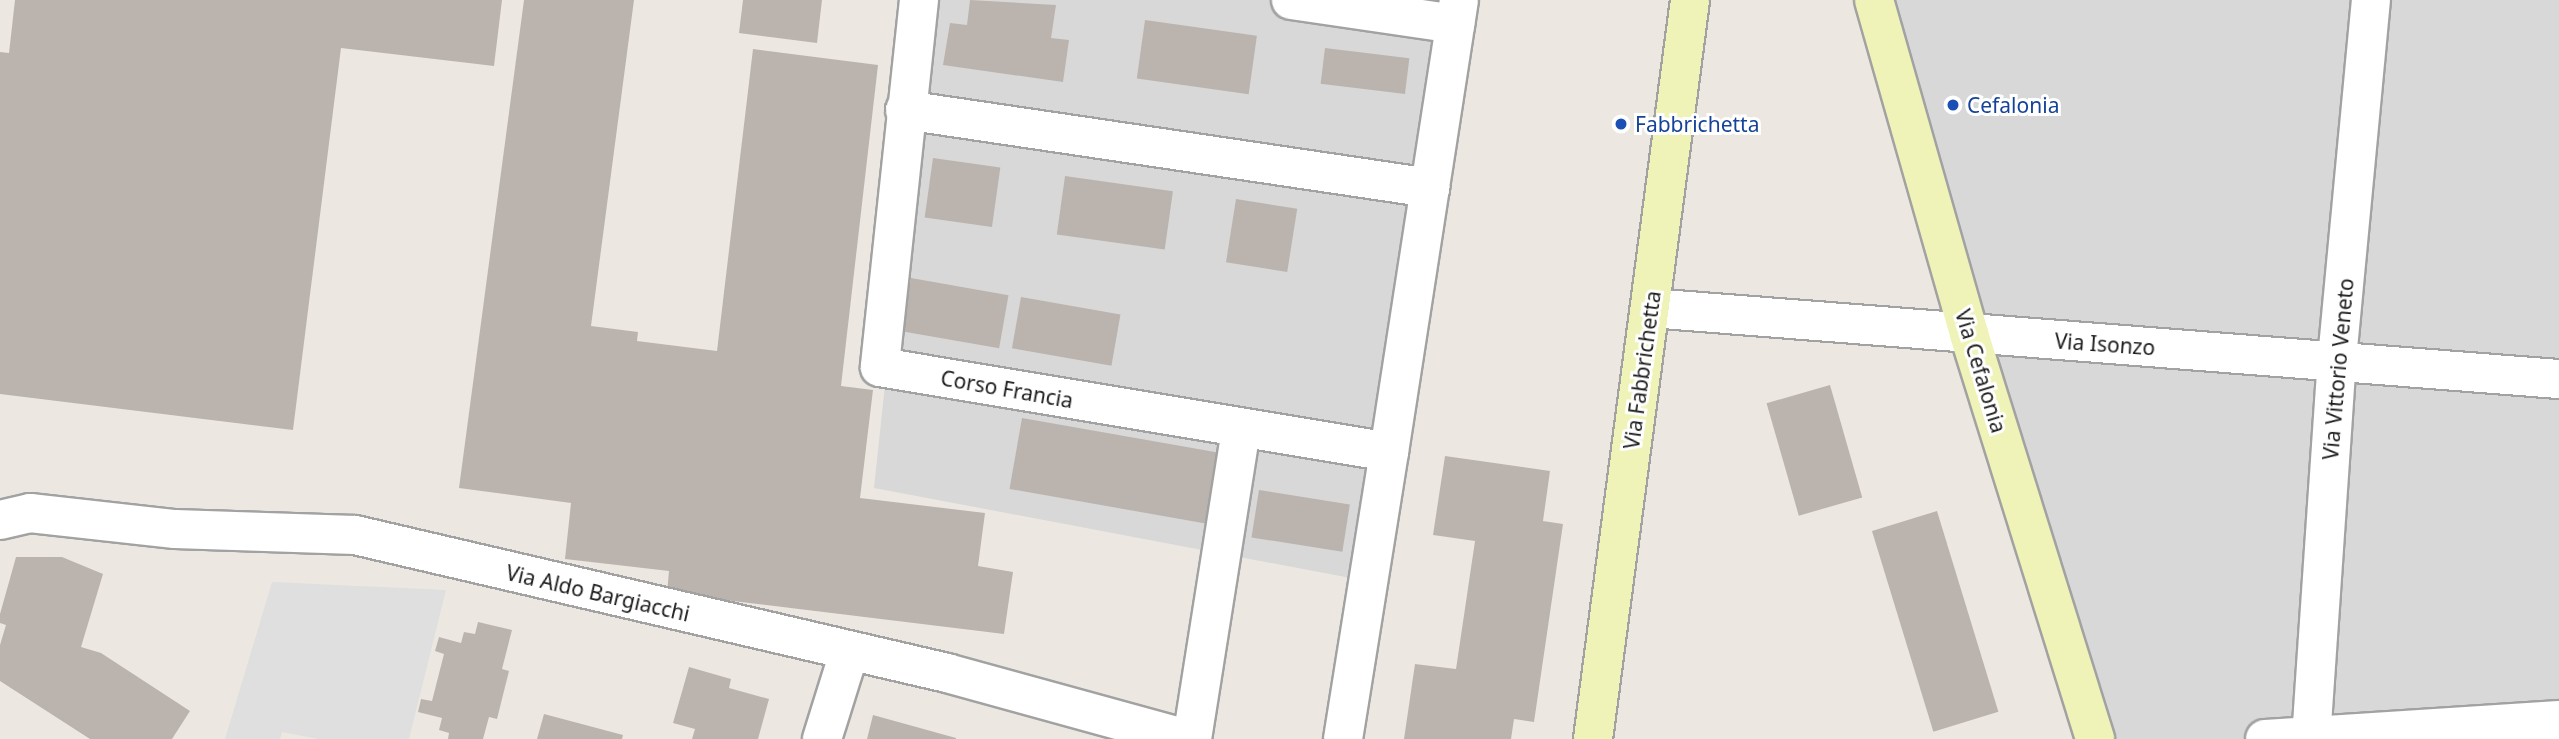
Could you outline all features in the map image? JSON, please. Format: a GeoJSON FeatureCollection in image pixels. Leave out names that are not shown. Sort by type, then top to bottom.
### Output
{"type":"FeatureCollection","features":[{"type":"Feature","properties":{"kind":"street","name":"Corso Francia"},"geometry":{"type":"LineString","coordinates":[[919,0],[905,110],[880,367],[1389,452]]}},
{"type":"Feature","properties":{"kind":"street"},"geometry":{"type":"LineString","coordinates":[[1291,0],[1457,12],[1343,739]]}},
{"type":"Feature","properties":{"kind":"street","name":"Via Fabbrichetta"},"geometry":{"type":"LineString","coordinates":[[1593,739],[1690,0]]}},
{"type":"Feature","properties":{"kind":"street","name":"Via Cefalonia"},"geometry":{"type":"LineString","coordinates":[[1874,0],[1969,334],[2095,739]]}},
{"type":"Feature","properties":{"kind":"street","name":"Via Vittorio Veneto"},"geometry":{"type":"LineString","coordinates":[[2312,737],[2337,359],[2371,0]]}},
{"type":"Feature","properties":{"kind":"street"},"geometry":{"type":"LineString","coordinates":[[905,110],[1430,188]]}},
{"type":"Feature","properties":{"kind":"street","name":"Via Isonzo"},"geometry":{"type":"LineString","coordinates":[[1650,308],[1969,334],[2337,359],[2559,379]]}},
{"type":"Feature","properties":{"kind":"street"},"geometry":{"type":"LineString","coordinates":[[1190,739],[1241,428]]}},
{"type":"Feature","properties":{"kind":"street","name":"Via Aldo Bargiacchi"},"geometry":{"type":"LineString","coordinates":[[0,520],[30,513],[175,529],[355,536],[849,653],[947,673],[1190,739]]}},
{"type":"Feature","properties":{"kind":"street"},"geometry":{"type":"LineString","coordinates":[[822,739],[849,653]]}},
{"type":"Feature","properties":{"kind":"street"},"geometry":{"type":"LineString","coordinates":[[2265,739],[2559,720]]}},
{"type":"Feature","properties":{"kind":"shaded area"},"geometry":{"type":"Polygon","coordinates":[[[926,0],[1444,0],[1356,579],[874,488],[926,0]]]}},
{"type":"Feature","properties":{"kind":"shaded area"},"geometry":{"type":"Polygon","coordinates":[[[1877,0],[2559,0],[2559,739],[2098,739],[1877,0]]]}},
{"type":"Feature","properties":{"kind":"shaded area"},"geometry":{"type":"Polygon","coordinates":[[[272,582],[446,590],[409,739],[318,739],[282,732],[280,739],[225,739],[272,582]]]}},
{"type":"Feature","properties":{"kind":"building"},"geometry":{"type":"Polygon","coordinates":[[[15,0],[502,0],[494,66],[341,48],[293,430],[0,394],[0,52],[9,53],[15,0]]]}},
{"type":"Feature","properties":{"kind":"building"},"geometry":{"type":"Polygon","coordinates":[[[524,0],[634,0],[591,326],[638,332],[637,341],[717,351],[753,49],[878,65],[841,386],[873,390],[860,498],[985,513],[978,566],[1013,572],[1004,634],[667,593],[669,571],[565,559],[571,503],[459,488],[524,0]]]}},
{"type":"Feature","properties":{"kind":"building"},"geometry":{"type":"Polygon","coordinates":[[[743,0],[822,0],[817,43],[739,33],[743,0]]]}},
{"type":"Feature","properties":{"kind":"building"},"geometry":{"type":"Polygon","coordinates":[[[970,0],[1056,5],[1051,38],[1069,40],[1063,82],[943,65],[950,23],[967,25],[970,0]]]}},
{"type":"Feature","properties":{"kind":"building"},"geometry":{"type":"Polygon","coordinates":[[[1145,20],[1257,36],[1249,94],[1137,78],[1145,20]]]}},
{"type":"Feature","properties":{"kind":"building"},"geometry":{"type":"Polygon","coordinates":[[[1325,48],[1409,58],[1405,94],[1321,84],[1325,48]]]}},
{"type":"Feature","properties":{"kind":"building"},"geometry":{"type":"Polygon","coordinates":[[[933,158],[1000,167],[992,227],[925,217],[933,158]]]}},
{"type":"Feature","properties":{"kind":"building"},"geometry":{"type":"Polygon","coordinates":[[[1065,176],[1173,191],[1165,250],[1057,234],[1065,176]]]}},
{"type":"Feature","properties":{"kind":"building"},"geometry":{"type":"Polygon","coordinates":[[[1236,199],[1297,209],[1287,272],[1226,262],[1236,199]]]}},
{"type":"Feature","properties":{"kind":"building"},"geometry":{"type":"Polygon","coordinates":[[[911,278],[1008,295],[999,348],[902,331],[911,278]]]}},
{"type":"Feature","properties":{"kind":"building"},"geometry":{"type":"Polygon","coordinates":[[[1021,297],[1120,315],[1111,366],[1012,348],[1021,297]]]}},
{"type":"Feature","properties":{"kind":"building"},"geometry":{"type":"Polygon","coordinates":[[[1830,385],[1862,497],[1799,516],[1767,403],[1830,385]]]}},
{"type":"Feature","properties":{"kind":"building"},"geometry":{"type":"Polygon","coordinates":[[[1022,418],[1228,454],[1215,525],[1009,489],[1022,418]]]}},
{"type":"Feature","properties":{"kind":"building"},"geometry":{"type":"Polygon","coordinates":[[[1445,456],[1550,471],[1543,521],[1563,524],[1534,722],[1514,719],[1511,739],[1404,739],[1415,664],[1456,669],[1475,541],[1433,535],[1445,456]]]}},
{"type":"Feature","properties":{"kind":"building"},"geometry":{"type":"Polygon","coordinates":[[[1259,490],[1350,504],[1342,552],[1251,537],[1259,490]]]}},
{"type":"Feature","properties":{"kind":"building"},"geometry":{"type":"Polygon","coordinates":[[[1937,511],[1998,712],[1933,732],[1872,531],[1937,511]]]}},
{"type":"Feature","properties":{"kind":"building"},"geometry":{"type":"Polygon","coordinates":[[[16,557],[62,557],[103,574],[81,647],[101,653],[190,711],[172,739],[90,739],[0,681],[0,645],[6,625],[0,623],[0,614],[16,557]]]}},
{"type":"Feature","properties":{"kind":"building"},"geometry":{"type":"Polygon","coordinates":[[[478,622],[512,630],[502,669],[509,671],[497,719],[489,717],[483,739],[448,739],[449,733],[439,730],[442,718],[418,712],[421,699],[432,701],[444,654],[435,651],[439,637],[461,643],[464,632],[475,634],[478,622]]]}},
{"type":"Feature","properties":{"kind":"building"},"geometry":{"type":"Polygon","coordinates":[[[689,667],[731,679],[729,688],[769,699],[758,739],[692,739],[695,729],[673,723],[689,667]]]}},
{"type":"Feature","properties":{"kind":"building"},"geometry":{"type":"Polygon","coordinates":[[[544,714],[623,735],[622,739],[537,739],[544,714]]]}},
{"type":"Feature","properties":{"kind":"building"},"geometry":{"type":"Polygon","coordinates":[[[873,715],[956,738],[956,739],[867,739],[873,715]]]}},
{"type":"Feature","properties":{"kind":"place","name":"Cefalonia"},"geometry":{"type":"Point","coordinates":[1953,105]}},
{"type":"Feature","properties":{"kind":"place","name":"Fabbrichetta"},"geometry":{"type":"Point","coordinates":[1621,124]}}]}
